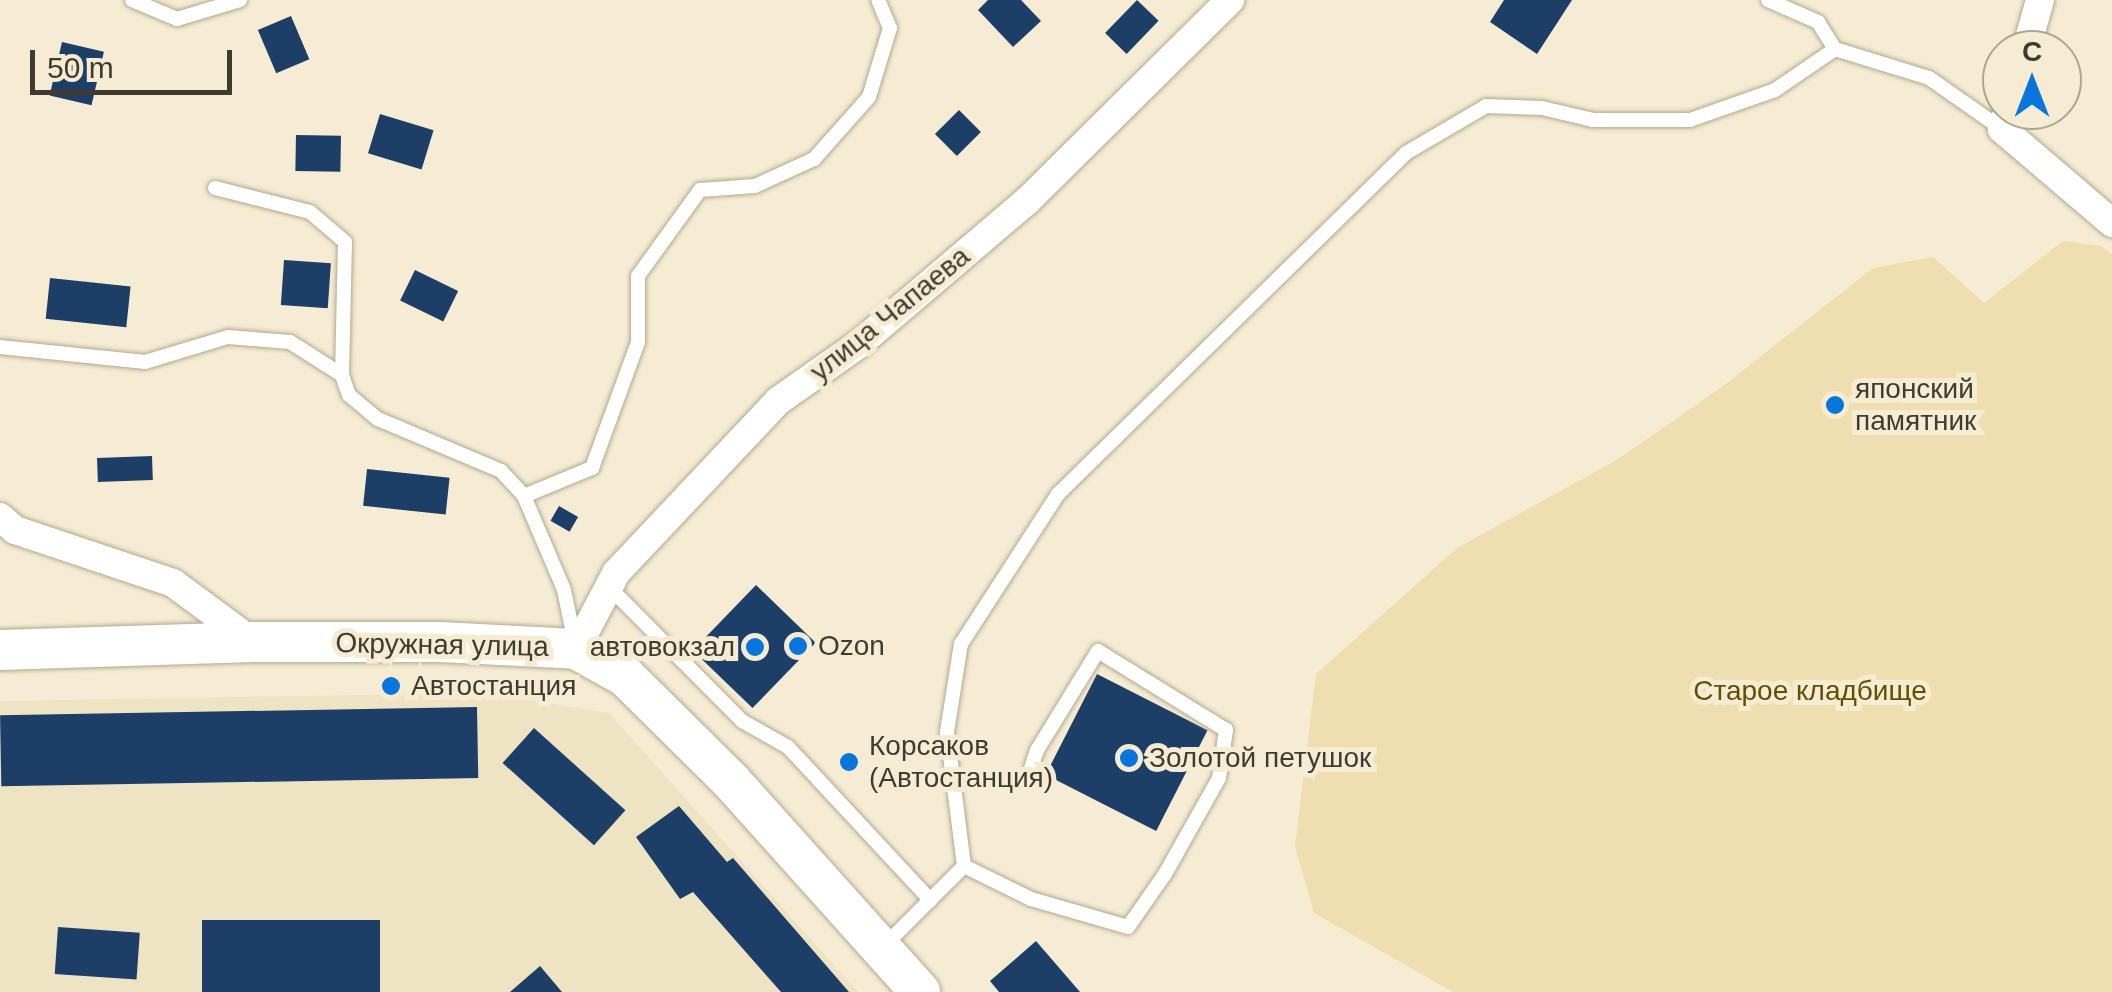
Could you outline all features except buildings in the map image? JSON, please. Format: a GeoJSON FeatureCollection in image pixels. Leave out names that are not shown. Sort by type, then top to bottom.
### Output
{"type":"FeatureCollection","features":[{"type":"Feature","properties":{"kind":"main road","name":"Окружная улица"},"geometry":{"type":"LineString","coordinates":[[0,650],[253,642],[440,642],[576,649],[626,677],[732,781],[920,992]]}},
{"type":"Feature","properties":{"kind":"street","name":"улица Чапаева"},"geometry":{"type":"LineString","coordinates":[[576,649],[616,573],[778,401],[859,344],[1027,202],[1230,0]]}},
{"type":"Feature","properties":{"kind":"street"},"geometry":{"type":"LineString","coordinates":[[2032,30],[2040,0]]}},
{"type":"Feature","properties":{"kind":"street"},"geometry":{"type":"LineString","coordinates":[[2016,130],[2112,223]]}},
{"type":"Feature","properties":{"kind":"street"},"geometry":{"type":"LineString","coordinates":[[0,517],[15,530],[173,583],[253,642]]}},
{"type":"Feature","properties":{"kind":"lane"},"geometry":{"type":"LineString","coordinates":[[132,0],[177,19],[240,0]]}},
{"type":"Feature","properties":{"kind":"lane"},"geometry":{"type":"LineString","coordinates":[[524,496],[592,468],[638,342],[638,276],[700,190],[755,186],[814,159],[869,98],[890,28],[878,0]]}},
{"type":"Feature","properties":{"kind":"lane"},"geometry":{"type":"LineString","coordinates":[[1768,0],[1818,22],[1835,48],[1928,78],[1982,107]]}},
{"type":"Feature","properties":{"kind":"lane"},"geometry":{"type":"LineString","coordinates":[[964,866],[947,732],[961,644],[1058,494],[1406,152],[1486,106],[1542,108],[1593,120],[1690,120],[1775,90],[1835,48]]}},
{"type":"Feature","properties":{"kind":"lane"},"geometry":{"type":"LineString","coordinates":[[215,188],[310,212],[345,242],[342,375],[348,394],[378,420],[501,471],[524,496],[564,590],[576,649]]}},
{"type":"Feature","properties":{"kind":"lane"},"geometry":{"type":"LineString","coordinates":[[0,347],[146,362],[228,337],[290,342],[342,375]]}},
{"type":"Feature","properties":{"kind":"lane"},"geometry":{"type":"LineString","coordinates":[[609,587],[742,721],[788,747],[930,900]]}},
{"type":"Feature","properties":{"kind":"lane"},"geometry":{"type":"LineString","coordinates":[[964,866],[1032,899],[1128,927],[1165,874],[1219,778],[1226,730],[1098,650],[1037,750],[1030,772]]}},
{"type":"Feature","properties":{"kind":"lane"},"geometry":{"type":"LineString","coordinates":[[881,949],[964,866]]}},
{"type":"Feature","properties":{"kind":"shaded area"},"geometry":{"type":"Polygon","coordinates":[[[483,693],[609,713],[858,992],[0,992],[0,701],[483,693]]]}},
{"type":"Feature","properties":{"kind":"green space","name":"Старое кладбище"},"geometry":{"type":"Polygon","coordinates":[[[2063,241],[2101,246],[2112,254],[2112,992],[1453,992],[1314,913],[1295,846],[1316,674],[1457,548],[1615,461],[1722,387],[1873,268],[1933,257],[1984,303],[2063,241]]]}},
{"type":"Feature","properties":{"kind":"place","name":"японский памятник"},"geometry":{"type":"Point","coordinates":[1835,405]}},
{"type":"Feature","properties":{"kind":"place","name":"Ozon"},"geometry":{"type":"Point","coordinates":[798,646]}},
{"type":"Feature","properties":{"kind":"place","name":"автовокзал"},"geometry":{"type":"Point","coordinates":[755,647]}},
{"type":"Feature","properties":{"kind":"place","name":"Автостанция"},"geometry":{"type":"Point","coordinates":[391,686]}},
{"type":"Feature","properties":{"kind":"place","name":"Золотой петушок"},"geometry":{"type":"Point","coordinates":[1129,758]}},
{"type":"Feature","properties":{"kind":"place","name":"Корсаков (Автостанция)"},"geometry":{"type":"Point","coordinates":[849,762]}}]}
